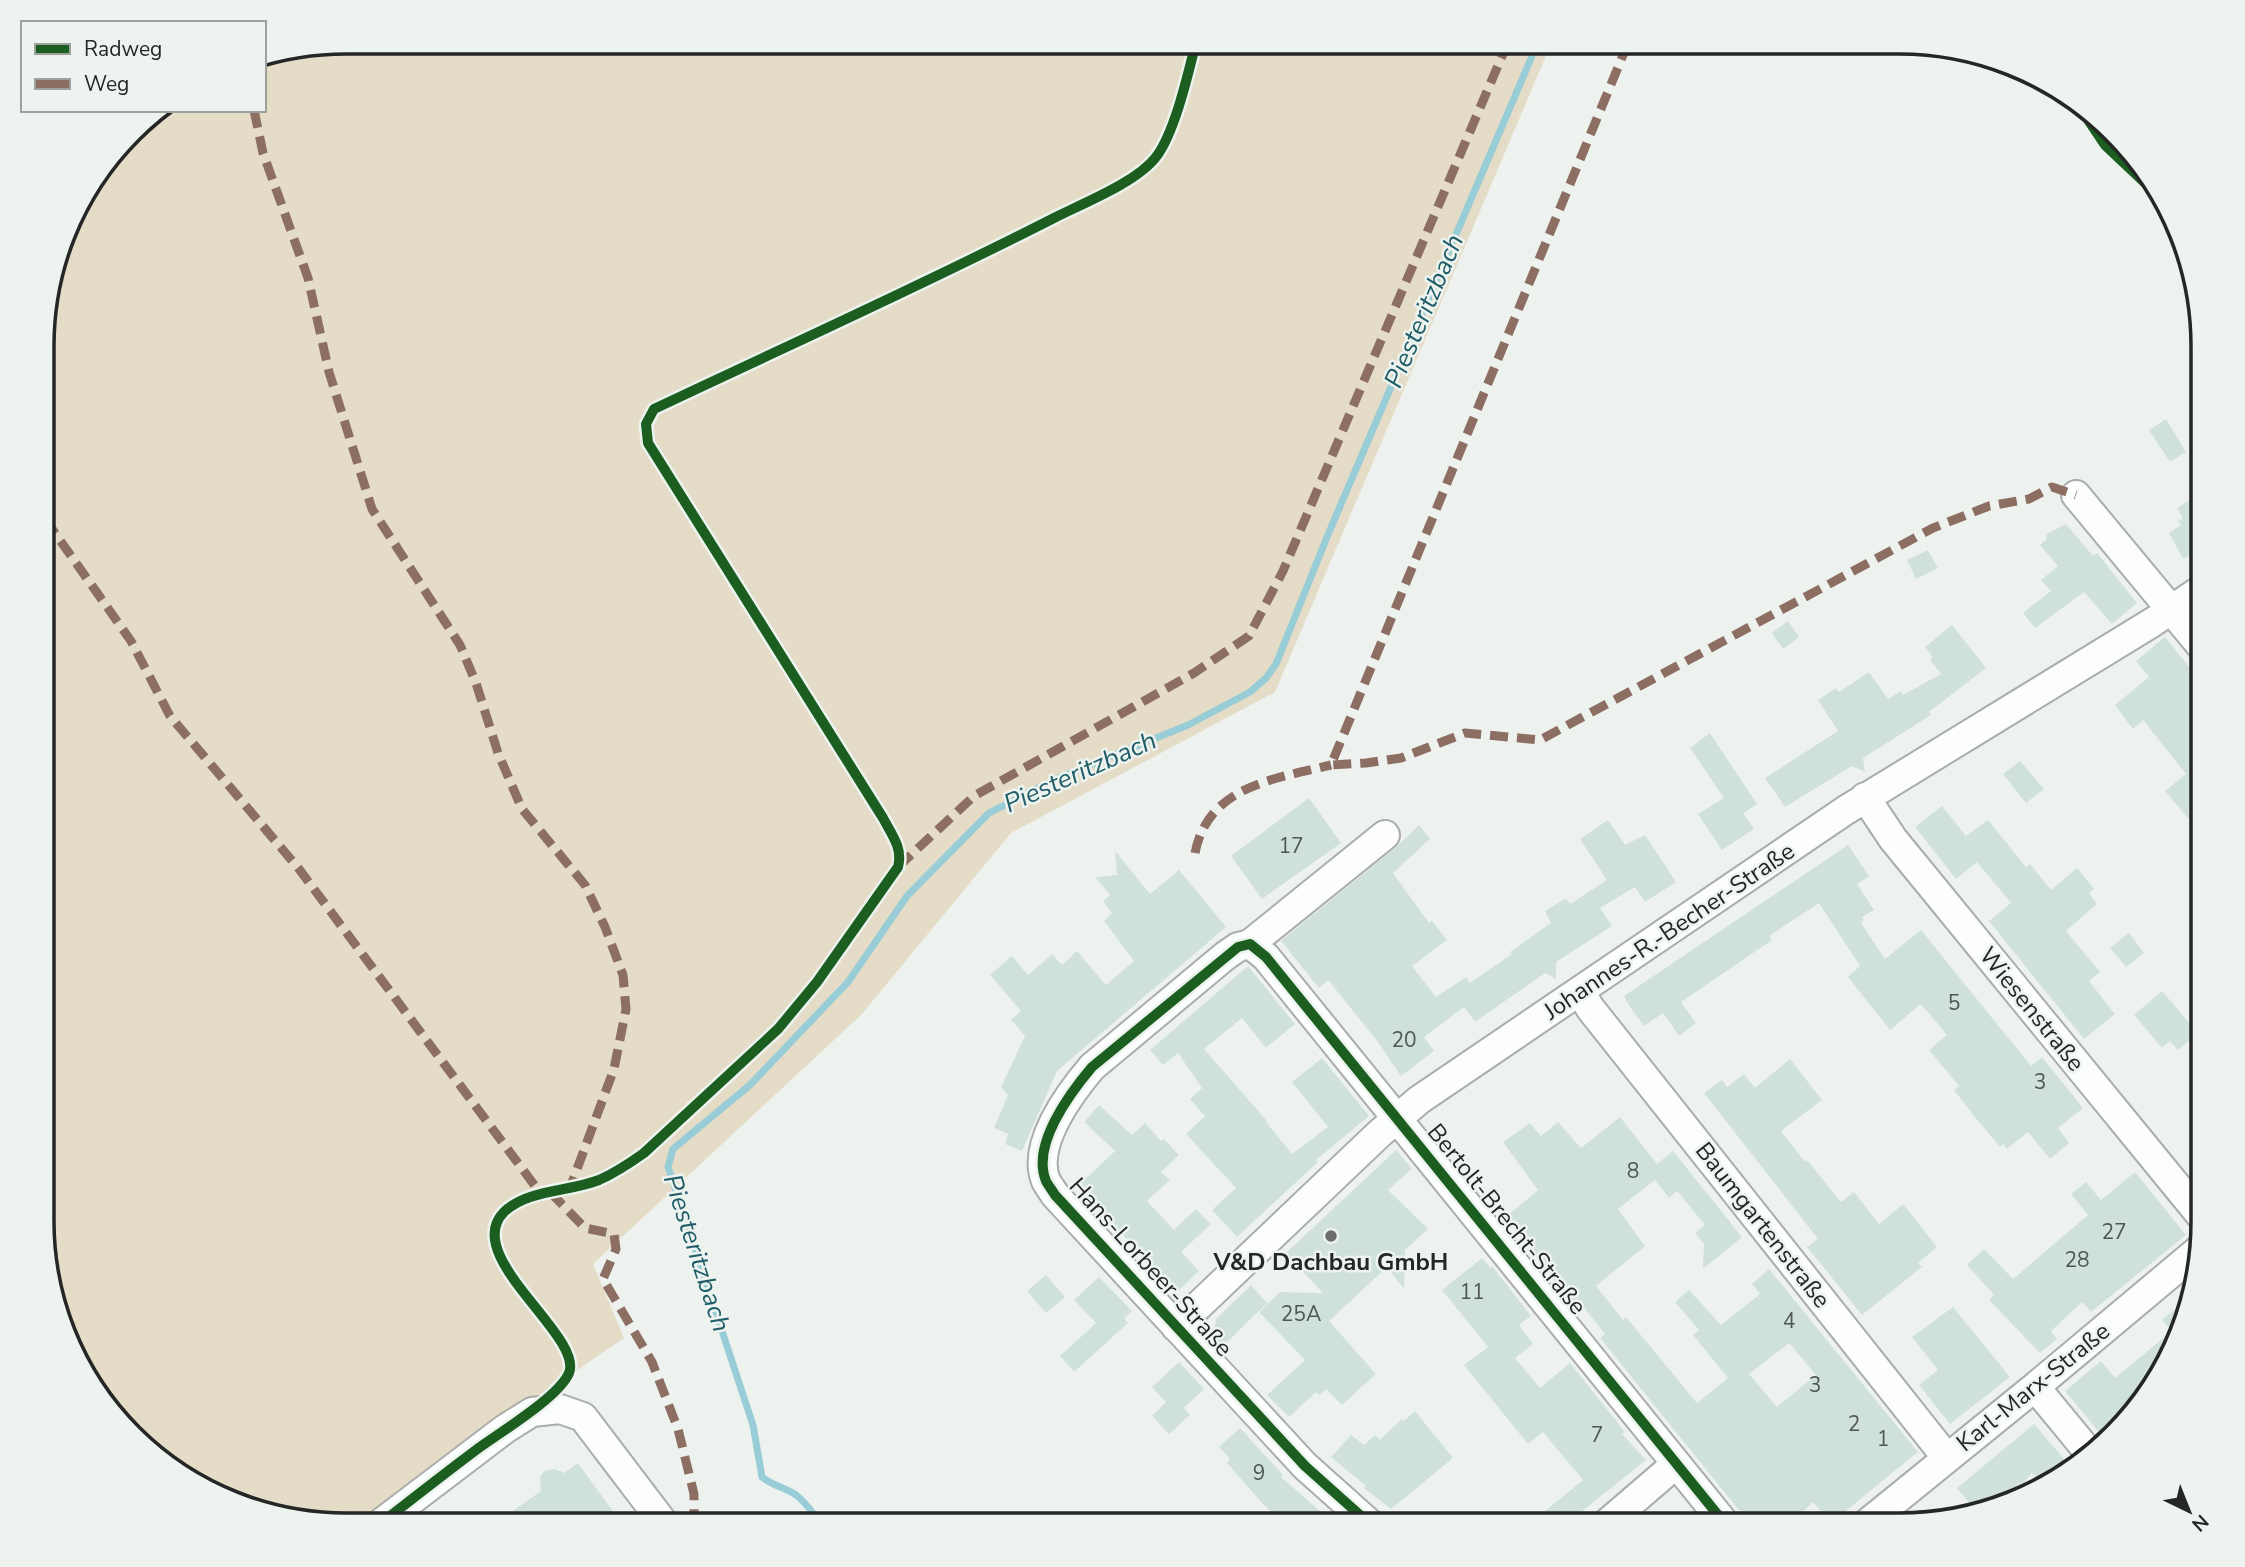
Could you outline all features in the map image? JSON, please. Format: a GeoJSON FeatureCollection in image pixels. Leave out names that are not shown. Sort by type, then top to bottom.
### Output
{"type":"FeatureCollection","features":[{"type":"Feature","properties":{"kind":"street"},"geometry":{"type":"LineString","coordinates":[[2076,495],[2191,633]]}},
{"type":"Feature","properties":{"kind":"street","name":"Johannes-R.-Becher-Straße"},"geometry":{"type":"LineString","coordinates":[[1176,1327],[1397,1118],[1419,1101],[1865,797],[2191,597]]}},
{"type":"Feature","properties":{"kind":"street","name":"Wiesenstraße"},"geometry":{"type":"LineString","coordinates":[[1865,797],[1893,839],[2191,1204]]}},
{"type":"Feature","properties":{"kind":"street","name":"Hans-Lorbeer-Straße"},"geometry":{"type":"LineString","coordinates":[[1358,1513],[1305,1466],[1055,1195],[1046,1181],[1042,1164],[1043,1150],[1049,1133],[1065,1104],[1092,1067],[1225,956],[1238,947],[1250,944],[1385,835]]}},
{"type":"Feature","properties":{"kind":"street","name":"Bertolt-Brecht-Straße"},"geometry":{"type":"LineString","coordinates":[[1250,944],[1266,957],[1716,1513]]}},
{"type":"Feature","properties":{"kind":"street","name":"Baumgartenstraße"},"geometry":{"type":"LineString","coordinates":[[1580,991],[1590,1008],[1947,1458]]}},
{"type":"Feature","properties":{"kind":"street","name":"Karl-Marx-Straße"},"geometry":{"type":"LineString","coordinates":[[1880,1513],[2188,1259]]}},
{"type":"Feature","properties":{"kind":"street"},"geometry":{"type":"LineString","coordinates":[[2035,1387],[2084,1446]]}},
{"type":"Feature","properties":{"kind":"street"},"geometry":{"type":"LineString","coordinates":[[394,1513],[505,1429],[532,1412],[560,1409],[583,1417],[657,1513]]}},
{"type":"Feature","properties":{"kind":"street"},"geometry":{"type":"LineString","coordinates":[[1619,1513],[1676,1464]]}},
{"type":"Feature","properties":{"kind":"shaded area"},"geometry":{"type":"Polygon","coordinates":[[[1547,54],[1275,692],[1011,833],[862,1014],[593,1264],[624,1338],[525,1406],[387,1513],[327,1512],[270,1503],[234,1491],[200,1474],[168,1452],[140,1427],[115,1399],[93,1367],[76,1333],[64,1297],[54,1221],[54,346],[60,289],[76,234],[93,200],[115,168],[140,140],[172,112],[266,112],[266,65],[327,55],[1547,54]]]}},
{"type":"Feature","properties":{"kind":"building"},"geometry":{"type":"Polygon","coordinates":[[[2166,419],[2186,452],[2170,462],[2149,430],[2166,419]]]}},
{"type":"Feature","properties":{"kind":"building"},"geometry":{"type":"Polygon","coordinates":[[[2191,499],[2191,554],[2183,559],[2169,533],[2181,525],[2178,521],[2183,518],[2177,508],[2191,499]]]}},
{"type":"Feature","properties":{"kind":"building"},"geometry":{"type":"Polygon","coordinates":[[[2066,524],[2093,556],[2097,553],[2137,603],[2112,624],[2084,592],[2035,628],[2023,613],[2051,591],[2041,580],[2058,566],[2040,545],[2046,540],[2047,534],[2066,524]]]}},
{"type":"Feature","properties":{"kind":"building"},"geometry":{"type":"Polygon","coordinates":[[[1928,550],[1938,568],[1916,579],[1907,560],[1928,550]]]}},
{"type":"Feature","properties":{"kind":"building"},"geometry":{"type":"Polygon","coordinates":[[[1788,621],[1799,637],[1783,649],[1772,633],[1788,621]]]}},
{"type":"Feature","properties":{"kind":"building"},"geometry":{"type":"Polygon","coordinates":[[[1952,625],[1986,668],[1929,712],[1931,715],[1863,758],[1865,772],[1852,766],[1785,807],[1765,778],[1838,731],[1818,700],[1836,688],[1839,692],[1869,672],[1888,699],[1901,691],[1903,695],[1941,674],[1925,647],[1952,625]]]}},
{"type":"Feature","properties":{"kind":"building"},"geometry":{"type":"Polygon","coordinates":[[[2165,637],[2191,669],[2191,822],[2165,791],[2186,774],[2143,720],[2133,729],[2115,705],[2149,677],[2136,661],[2165,637]]]}},
{"type":"Feature","properties":{"kind":"building"},"geometry":{"type":"Polygon","coordinates":[[[1710,733],[1757,804],[1743,813],[1754,829],[1722,850],[1698,814],[1724,798],[1690,748],[1710,733]]]}},
{"type":"Feature","properties":{"kind":"building"},"geometry":{"type":"Polygon","coordinates":[[[2020,761],[2044,789],[2026,803],[2003,774],[2020,761]]]}},
{"type":"Feature","properties":{"kind":"building"},"geometry":{"type":"Polygon","coordinates":[[[1309,798],[1341,843],[1262,899],[1231,856],[1309,798]]]}},
{"type":"Feature","properties":{"kind":"building"},"geometry":{"type":"Polygon","coordinates":[[[1942,806],[1966,836],[1988,820],[2026,867],[2030,864],[2051,890],[2077,868],[2094,889],[2089,893],[2097,904],[2066,931],[2100,972],[2089,981],[2115,1014],[2084,1039],[1989,921],[2011,903],[1977,862],[1956,879],[1915,827],[1942,806]]]}},
{"type":"Feature","properties":{"kind":"building"},"geometry":{"type":"Polygon","coordinates":[[[1608,820],[1625,845],[1645,835],[1676,882],[1645,902],[1635,887],[1600,908],[1612,926],[1556,962],[1556,979],[1545,973],[1475,1022],[1464,1007],[1424,1037],[1434,1051],[1401,1076],[1378,1042],[1328,980],[1319,988],[1281,941],[1395,848],[1419,825],[1430,839],[1393,873],[1429,923],[1432,921],[1447,940],[1412,966],[1436,997],[1466,977],[1470,983],[1512,954],[1510,952],[1551,923],[1545,911],[1566,898],[1570,904],[1607,880],[1580,839],[1608,820]]]}},
{"type":"Feature","properties":{"kind":"building"},"geometry":{"type":"Polygon","coordinates":[[[1848,845],[1869,876],[1857,884],[1874,910],[1862,917],[1864,920],[1861,923],[1885,959],[1921,930],[2031,1066],[2042,1057],[2083,1108],[2058,1128],[2069,1143],[2050,1159],[2028,1132],[2007,1149],[2003,1144],[2000,1147],[1974,1116],[1954,1090],[1959,1086],[1929,1050],[1947,1035],[1921,1004],[1890,1030],[1848,977],[1860,966],[1819,903],[1769,936],[1772,940],[1681,1002],[1696,1023],[1679,1036],[1663,1013],[1644,1026],[1630,1007],[1624,996],[1848,845]]]}},
{"type":"Feature","properties":{"kind":"building"},"geometry":{"type":"Polygon","coordinates":[[[1115,851],[1150,894],[1179,870],[1226,927],[1057,1071],[1022,1151],[1005,1144],[1008,1134],[994,1128],[1008,1095],[1001,1087],[1025,1036],[1011,1020],[1021,1011],[990,975],[1012,956],[1028,975],[1052,954],[1062,965],[1077,951],[1106,985],[1134,961],[1104,921],[1112,913],[1103,901],[1110,895],[1095,877],[1117,875],[1115,851]]]}},
{"type":"Feature","properties":{"kind":"building"},"geometry":{"type":"Polygon","coordinates":[[[2129,933],[2144,953],[2126,967],[2110,948],[2129,933]]]}},
{"type":"Feature","properties":{"kind":"building"},"geometry":{"type":"Polygon","coordinates":[[[1248,966],[1295,1024],[1266,1048],[1242,1018],[1204,1049],[1292,1154],[1328,1127],[1292,1082],[1322,1058],[1369,1116],[1316,1160],[1318,1162],[1237,1237],[1212,1210],[1236,1188],[1186,1134],[1205,1116],[1190,1099],[1202,1088],[1178,1053],[1163,1065],[1150,1050],[1248,966]]]}},
{"type":"Feature","properties":{"kind":"building"},"geometry":{"type":"Polygon","coordinates":[[[2162,991],[2191,1025],[2191,1039],[2178,1050],[2170,1041],[2162,1048],[2134,1015],[2162,991]]]}},
{"type":"Feature","properties":{"kind":"building"},"geometry":{"type":"Polygon","coordinates":[[[1790,1059],[1822,1100],[1781,1131],[1805,1162],[1807,1160],[1841,1202],[1854,1192],[1879,1224],[1903,1204],[1937,1247],[1918,1263],[1922,1267],[1862,1315],[1807,1247],[1818,1239],[1704,1093],[1722,1080],[1727,1087],[1744,1074],[1755,1088],[1790,1059]]]}},
{"type":"Feature","properties":{"kind":"building"},"geometry":{"type":"Polygon","coordinates":[[[1099,1105],[1132,1135],[1145,1123],[1161,1141],[1164,1139],[1179,1155],[1161,1172],[1170,1180],[1147,1201],[1174,1230],[1196,1209],[1211,1224],[1181,1252],[1199,1271],[1176,1293],[1078,1186],[1115,1151],[1084,1122],[1099,1105]]]}},
{"type":"Feature","properties":{"kind":"building"},"geometry":{"type":"Polygon","coordinates":[[[1620,1117],[1657,1164],[1673,1151],[1742,1237],[1703,1269],[1704,1244],[1695,1233],[1705,1225],[1677,1191],[1669,1198],[1655,1180],[1618,1209],[1645,1246],[1596,1286],[1623,1320],[1626,1317],[1697,1403],[1728,1378],[1693,1335],[1699,1330],[1675,1302],[1689,1290],[1721,1325],[1760,1294],[1752,1284],[1769,1269],[1918,1452],[1843,1513],[1822,1513],[1813,1502],[1802,1513],[1741,1513],[1600,1338],[1605,1334],[1578,1300],[1573,1303],[1505,1218],[1538,1190],[1503,1142],[1530,1123],[1541,1136],[1558,1122],[1581,1148],[1620,1117]],[[1789,1343],[1749,1374],[1777,1407],[1816,1375],[1789,1343]]]}},
{"type":"Feature","properties":{"kind":"building"},"geometry":{"type":"Polygon","coordinates":[[[1396,1150],[1412,1169],[1388,1190],[1428,1229],[1405,1250],[1404,1289],[1387,1267],[1329,1321],[1376,1374],[1342,1405],[1326,1389],[1319,1395],[1316,1392],[1289,1417],[1267,1395],[1305,1360],[1259,1312],[1280,1292],[1323,1293],[1286,1253],[1396,1150]]]}},
{"type":"Feature","properties":{"kind":"building"},"geometry":{"type":"Polygon","coordinates":[[[2135,1172],[2186,1235],[2091,1312],[2082,1302],[2051,1331],[2057,1339],[2040,1353],[1989,1300],[1994,1295],[1967,1265],[1984,1249],[2013,1279],[2088,1215],[2071,1194],[2086,1182],[2101,1200],[2135,1172]]]}},
{"type":"Feature","properties":{"kind":"building"},"geometry":{"type":"Polygon","coordinates":[[[1482,1258],[1491,1268],[1492,1266],[1531,1316],[1519,1325],[1533,1344],[1515,1358],[1540,1388],[1570,1363],[1625,1432],[1622,1434],[1646,1460],[1580,1513],[1543,1513],[1583,1480],[1543,1432],[1528,1444],[1464,1365],[1488,1347],[1442,1290],[1482,1258]]]}},
{"type":"Feature","properties":{"kind":"building"},"geometry":{"type":"Polygon","coordinates":[[[1046,1275],[1065,1297],[1046,1313],[1027,1291],[1046,1275]]]}},
{"type":"Feature","properties":{"kind":"building"},"geometry":{"type":"Polygon","coordinates":[[[1099,1277],[1132,1311],[1124,1319],[1128,1323],[1074,1372],[1060,1356],[1096,1323],[1074,1300],[1099,1277]]]}},
{"type":"Feature","properties":{"kind":"building"},"geometry":{"type":"Polygon","coordinates":[[[1251,1285],[1267,1303],[1220,1349],[1212,1341],[1216,1319],[1251,1285]]]}},
{"type":"Feature","properties":{"kind":"building"},"geometry":{"type":"Polygon","coordinates":[[[1953,1307],[2010,1377],[1950,1424],[1919,1385],[1938,1370],[1912,1337],[1953,1307]]]}},
{"type":"Feature","properties":{"kind":"building"},"geometry":{"type":"Polygon","coordinates":[[[2178,1307],[2170,1329],[2162,1320],[2178,1307]]]}},
{"type":"Feature","properties":{"kind":"building"},"geometry":{"type":"Polygon","coordinates":[[[2169,1334],[2142,1383],[2099,1432],[2065,1391],[2101,1361],[2115,1378],[2169,1334]]]}},
{"type":"Feature","properties":{"kind":"building"},"geometry":{"type":"Polygon","coordinates":[[[1179,1362],[1204,1389],[1184,1408],[1190,1415],[1169,1434],[1152,1416],[1166,1402],[1152,1387],[1179,1362]]]}},
{"type":"Feature","properties":{"kind":"building"},"geometry":{"type":"Polygon","coordinates":[[[1415,1411],[1453,1458],[1391,1509],[1331,1457],[1351,1435],[1364,1445],[1375,1435],[1380,1440],[1402,1419],[1404,1421],[1415,1411]]]}},
{"type":"Feature","properties":{"kind":"building"},"geometry":{"type":"Polygon","coordinates":[[[2034,1424],[2065,1460],[2037,1478],[2032,1473],[2020,1487],[1975,1503],[1970,1504],[1957,1488],[2034,1424]]]}},
{"type":"Feature","properties":{"kind":"building"},"geometry":{"type":"Polygon","coordinates":[[[1240,1428],[1283,1475],[1281,1477],[1322,1513],[1272,1513],[1227,1463],[1230,1459],[1219,1447],[1240,1428]]]}},
{"type":"Feature","properties":{"kind":"building"},"geometry":{"type":"Polygon","coordinates":[[[578,1463],[614,1513],[516,1513],[514,1510],[541,1491],[540,1477],[544,1471],[555,1469],[564,1473],[578,1463]]]}},
{"type":"Feature","properties":{"kind":"waterway","name":"Piesteritzbach"},"geometry":{"type":"LineString","coordinates":[[813,1513],[792,1492],[762,1477],[753,1425],[668,1167],[673,1149],[750,1085],[848,982],[907,896],[989,813],[1056,779],[1188,725],[1250,692],[1266,678],[1276,664],[1327,537],[1533,54]]}},
{"type":"Feature","properties":{"kind":"marked path"},"geometry":{"type":"LineString","coordinates":[[898,867],[974,796],[1194,673],[1249,636],[1283,571],[1503,54]]}},
{"type":"Feature","properties":{"kind":"marked path"},"geometry":{"type":"LineString","coordinates":[[1623,54],[1331,765],[1401,758],[1465,733],[1540,740],[1933,528],[1989,506],[2029,499],[2052,487],[2076,495]]}},
{"type":"Feature","properties":{"kind":"marked path"},"geometry":{"type":"LineString","coordinates":[[254,112],[263,153],[308,278],[329,372],[372,509],[460,645],[476,683],[498,753],[522,809],[585,885],[623,975],[626,1009],[614,1069],[570,1188]]}},
{"type":"Feature","properties":{"kind":"marked path"},"geometry":{"type":"LineString","coordinates":[[54,532],[131,641],[170,716],[299,869],[541,1194]]}},
{"type":"Feature","properties":{"kind":"marked path"},"geometry":{"type":"LineString","coordinates":[[1195,853],[1202,831],[1214,813],[1229,799],[1266,781],[1331,765]]}},
{"type":"Feature","properties":{"kind":"marked path"},"geometry":{"type":"LineString","coordinates":[[550,1192],[585,1228],[614,1234],[616,1249],[603,1279],[652,1362],[678,1429],[694,1494],[694,1513]]}},
{"type":"Feature","properties":{"kind":"cycle path"},"geometry":{"type":"LineString","coordinates":[[394,1513],[541,1403],[563,1383],[569,1373],[569,1357],[559,1338],[509,1273],[498,1251],[495,1230],[504,1212],[525,1199],[599,1180],[644,1153],[778,1029],[817,982],[898,867],[898,848],[883,818],[648,443],[646,424],[654,409],[953,268],[1135,176],[1147,167],[1163,146],[1180,102],[1193,54]]}},
{"type":"Feature","properties":{"kind":"cycle path"},"geometry":{"type":"LineString","coordinates":[[2096,132],[2105,145],[2132,170]]}},
{"type":"Feature","properties":{"kind":"cycle path"},"geometry":{"type":"LineString","coordinates":[[1358,1513],[1305,1466],[1055,1195],[1046,1181],[1043,1167],[1048,1136],[1055,1120],[1092,1067],[1238,947],[1250,944],[1266,957],[1716,1513]]}},
{"type":"Feature","properties":{"kind":"place","name":"V&D Dachbau GmbH"},"geometry":{"type":"Point","coordinates":[1331,1236]}}]}
